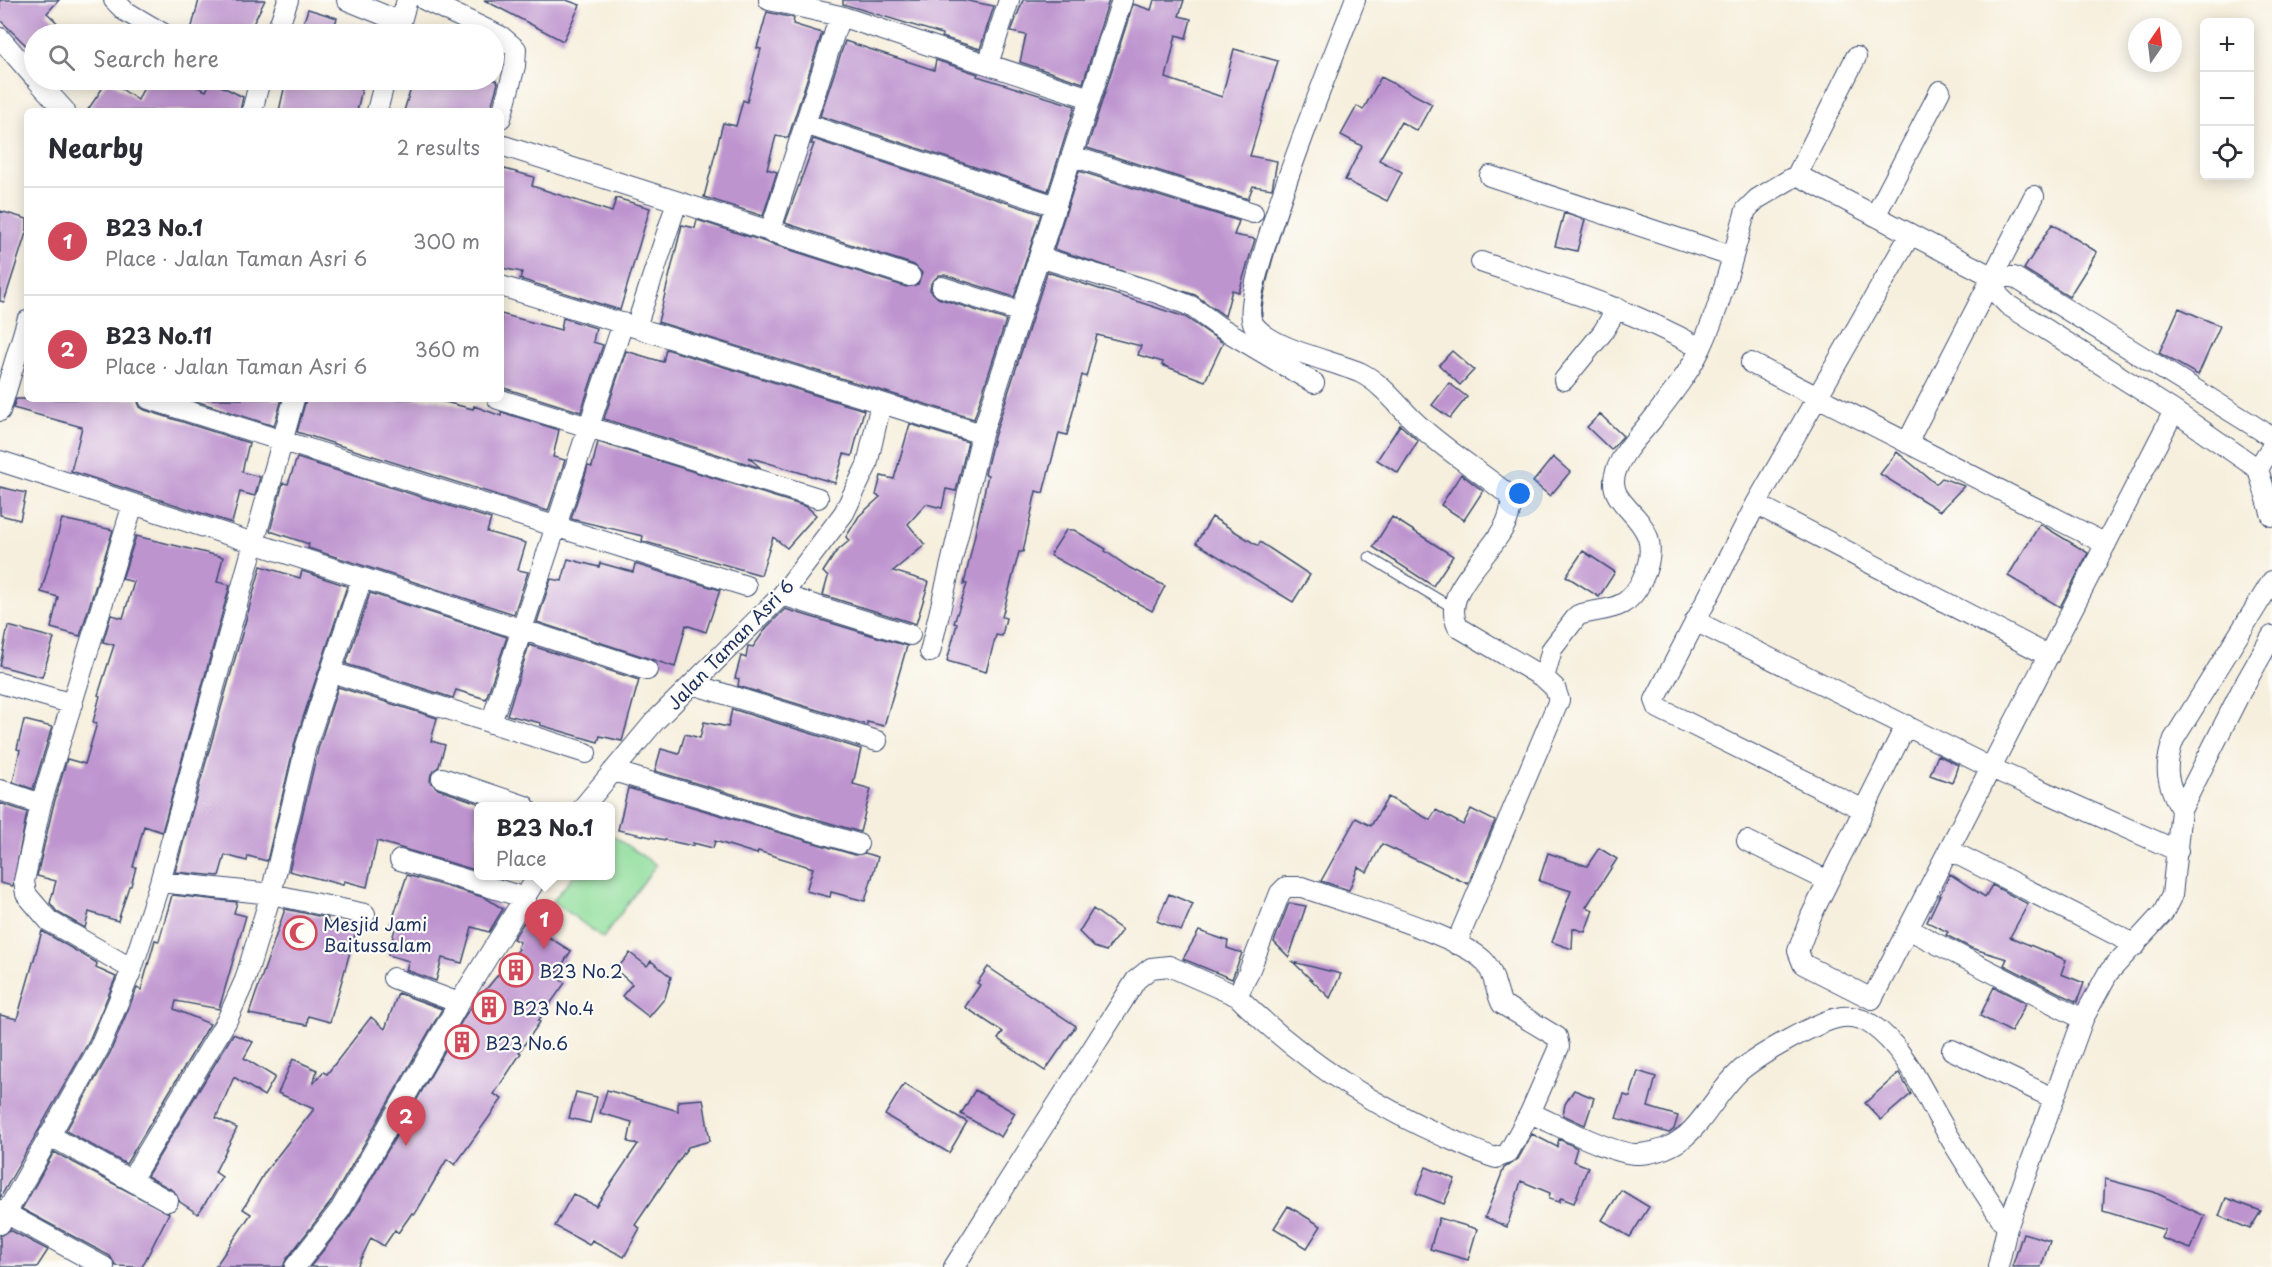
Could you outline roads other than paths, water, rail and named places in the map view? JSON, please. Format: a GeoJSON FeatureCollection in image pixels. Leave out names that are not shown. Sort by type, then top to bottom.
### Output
{"type":"FeatureCollection","features":[{"type":"Feature","properties":{"kind":"street"},"geometry":{"type":"LineString","coordinates":[[114,0],[125,11],[147,24]]}},
{"type":"Feature","properties":{"kind":"street"},"geometry":{"type":"LineString","coordinates":[[280,24],[288,0]]}},
{"type":"Feature","properties":{"kind":"street"},"geometry":{"type":"LineString","coordinates":[[347,0],[392,24]]}},
{"type":"Feature","properties":{"kind":"street"},"geometry":{"type":"LineString","coordinates":[[400,24],[407,0]]}},
{"type":"Feature","properties":{"kind":"street"},"geometry":{"type":"LineString","coordinates":[[425,0],[475,24]]}},
{"type":"Feature","properties":{"kind":"street"},"geometry":{"type":"LineString","coordinates":[[769,0],[840,16],[1090,98]]}},
{"type":"Feature","properties":{"kind":"street"},"geometry":{"type":"LineString","coordinates":[[988,63],[1008,0]]}},
{"type":"Feature","properties":{"kind":"street"},"geometry":{"type":"LineString","coordinates":[[930,652],[982,434],[1122,0]]}},
{"type":"Feature","properties":{"kind":"street"},"geometry":{"type":"LineString","coordinates":[[1355,0],[1272,222],[1252,297],[1250,317],[1259,330],[1275,341],[1368,377],[1411,418],[1511,497],[1512,508],[1503,530],[1456,596],[1453,608],[1454,618],[1458,627],[1544,678],[1555,688],[1559,700],[1456,944]]}},
{"type":"Feature","properties":{"kind":"street"},"geometry":{"type":"LineString","coordinates":[[770,232],[840,16]]}},
{"type":"Feature","properties":{"kind":"street"},"geometry":{"type":"LineString","coordinates":[[0,38],[24,65]]}},
{"type":"Feature","properties":{"kind":"street"},"geometry":{"type":"LineString","coordinates":[[504,39],[516,49],[515,66],[504,108]]}},
{"type":"Feature","properties":{"kind":"street"},"geometry":{"type":"LineString","coordinates":[[1544,678],[1552,649],[1578,615],[1615,609],[1626,601],[1642,580],[1650,541],[1644,524],[1618,497],[1613,479],[1630,445],[1659,411],[1700,348],[1746,210],[1757,199],[1789,180],[1856,57]]}},
{"type":"Feature","properties":{"kind":"street"},"geometry":{"type":"LineString","coordinates":[[47,90],[62,108]]}},
{"type":"Feature","properties":{"kind":"street"},"geometry":{"type":"LineString","coordinates":[[252,108],[254,90]]}},
{"type":"Feature","properties":{"kind":"street"},"geometry":{"type":"LineString","coordinates":[[378,108],[382,90]]}},
{"type":"Feature","properties":{"kind":"street"},"geometry":{"type":"LineString","coordinates":[[1875,216],[1940,91]]}},
{"type":"Feature","properties":{"kind":"street"},"geometry":{"type":"LineString","coordinates":[[805,124],[1056,206]]}},
{"type":"Feature","properties":{"kind":"street"},"geometry":{"type":"LineString","coordinates":[[504,146],[910,276]]}},
{"type":"Feature","properties":{"kind":"street"},"geometry":{"type":"LineString","coordinates":[[1072,156],[1253,213]]}},
{"type":"Feature","properties":{"kind":"street"},"geometry":{"type":"LineString","coordinates":[[1490,176],[1731,256]]}},
{"type":"Feature","properties":{"kind":"street"},"geometry":{"type":"LineString","coordinates":[[1789,180],[1875,216],[1993,277],[2014,277],[2272,437]]}},
{"type":"Feature","properties":{"kind":"street"},"geometry":{"type":"LineString","coordinates":[[1907,443],[2034,196]]}},
{"type":"Feature","properties":{"kind":"street"},"geometry":{"type":"LineString","coordinates":[[492,723],[588,428],[676,202]]}},
{"type":"Feature","properties":{"kind":"street"},"geometry":{"type":"LineString","coordinates":[[1862,809],[1658,708],[1655,700],[1756,504],[1910,235]]}},
{"type":"Feature","properties":{"kind":"street"},"geometry":{"type":"LineString","coordinates":[[1039,257],[1157,292],[1191,306],[1218,326],[1314,383]]}},
{"type":"Feature","properties":{"kind":"street"},"geometry":{"type":"LineString","coordinates":[[1480,262],[1617,308],[1660,326],[1700,348]]}},
{"type":"Feature","properties":{"kind":"street"},"geometry":{"type":"LineString","coordinates":[[1993,277],[1998,295],[2008,305],[2174,411],[2258,469],[2272,516]]}},
{"type":"Feature","properties":{"kind":"street"},"geometry":{"type":"LineString","coordinates":[[504,287],[982,434]]}},
{"type":"Feature","properties":{"kind":"street"},"geometry":{"type":"LineString","coordinates":[[942,287],[1021,312]]}},
{"type":"Feature","properties":{"kind":"street"},"geometry":{"type":"LineString","coordinates":[[1564,380],[1596,341],[1617,308]]}},
{"type":"Feature","properties":{"kind":"street"},"geometry":{"type":"LineString","coordinates":[[0,411],[22,359],[24,344]]}},
{"type":"Feature","properties":{"kind":"street"},"geometry":{"type":"LineString","coordinates":[[1751,363],[2106,544]]}},
{"type":"Feature","properties":{"kind":"street"},"geometry":{"type":"LineString","coordinates":[[504,401],[818,498]]}},
{"type":"Feature","properties":{"kind":"street"},"geometry":{"type":"LineString","coordinates":[[158,402],[746,586]]}},
{"type":"Feature","properties":{"kind":"street"},"geometry":{"type":"LineString","coordinates":[[104,1267],[2,1216],[99,1048],[132,969],[160,882],[293,402]]}},
{"type":"Feature","properties":{"kind":"street","name":"Jalan Taman Asri 6"},"geometry":{"type":"LineString","coordinates":[[588,802],[655,721],[782,595],[844,513],[867,465],[881,403]]}},
{"type":"Feature","properties":{"kind":"street"},"geometry":{"type":"LineString","coordinates":[[1906,725],[1862,809],[1804,931],[1798,951],[1803,964],[1872,999],[2174,411]]}},
{"type":"Feature","properties":{"kind":"street"},"geometry":{"type":"LineString","coordinates":[[2258,469],[2272,446]]}},
{"type":"Feature","properties":{"kind":"street"},"geometry":{"type":"LineString","coordinates":[[0,461],[647,670]]}},
{"type":"Feature","properties":{"kind":"street"},"geometry":{"type":"LineString","coordinates":[[132,969],[49,921],[26,894],[24,881],[41,804],[133,504]]}},
{"type":"Feature","properties":{"kind":"street"},"geometry":{"type":"LineString","coordinates":[[1756,504],[2049,656]]}},
{"type":"Feature","properties":{"kind":"street"},"geometry":{"type":"LineString","coordinates":[[131,1180],[227,1020],[245,980],[271,894],[306,746],[362,578]]}},
{"type":"Feature","properties":{"kind":"street"},"geometry":{"type":"LineString","coordinates":[[2181,810],[2169,789],[2166,776],[2172,746],[2272,581]]}},
{"type":"Feature","properties":{"kind":"street"},"geometry":{"type":"LineString","coordinates":[[782,595],[910,636]]}},
{"type":"Feature","properties":{"kind":"street"},"geometry":{"type":"LineString","coordinates":[[1695,621],[1991,768],[2178,851]]}},
{"type":"Feature","properties":{"kind":"street"},"geometry":{"type":"LineString","coordinates":[[1998,1267],[2007,1228],[2052,1098],[2083,1019],[2108,974],[2163,912],[2172,895],[2181,810],[2241,691],[2272,636]]}},
{"type":"Feature","properties":{"kind":"street"},"geometry":{"type":"LineString","coordinates":[[331,672],[585,753]]}},
{"type":"Feature","properties":{"kind":"street"},"geometry":{"type":"LineString","coordinates":[[0,683],[73,704]]}},
{"type":"Feature","properties":{"kind":"street"},"geometry":{"type":"LineString","coordinates":[[692,684],[877,741]]}},
{"type":"Feature","properties":{"kind":"street"},"geometry":{"type":"LineString","coordinates":[[613,771],[858,844]]}},
{"type":"Feature","properties":{"kind":"street"},"geometry":{"type":"LineString","coordinates":[[442,778],[511,802]]}},
{"type":"Feature","properties":{"kind":"street"},"geometry":{"type":"LineString","coordinates":[[0,790],[41,804]]}},
{"type":"Feature","properties":{"kind":"street"},"geometry":{"type":"LineString","coordinates":[[1748,841],[1828,881]]}},
{"type":"Feature","properties":{"kind":"street"},"geometry":{"type":"LineString","coordinates":[[1949,850],[2136,945]]}},
{"type":"Feature","properties":{"kind":"street"},"geometry":{"type":"LineString","coordinates":[[400,860],[526,898]]}},
{"type":"Feature","properties":{"kind":"street"},"geometry":{"type":"LineString","coordinates":[[295,1267],[340,1210],[459,1003],[536,880]]}},
{"type":"Feature","properties":{"kind":"street"},"geometry":{"type":"LineString","coordinates":[[160,882],[271,894],[365,914]]}},
{"type":"Feature","properties":{"kind":"street"},"geometry":{"type":"LineString","coordinates":[[954,1267],[1142,973],[1158,965],[1169,966],[1237,996],[1286,1040],[1359,1094],[1418,1125],[1492,1157],[1500,1158],[1508,1153],[1530,1113],[1557,1051],[1557,1037],[1502,1004],[1491,969],[1483,959],[1456,944],[1302,887],[1291,886],[1280,893],[1237,996]]}},
{"type":"Feature","properties":{"kind":"street"},"geometry":{"type":"LineString","coordinates":[[1908,929],[2083,1019]]}},
{"type":"Feature","properties":{"kind":"street"},"geometry":{"type":"LineString","coordinates":[[393,978],[459,1003]]}},
{"type":"Feature","properties":{"kind":"street"},"geometry":{"type":"LineString","coordinates":[[1530,1113],[1624,1153],[1655,1151],[1686,1137],[1699,1125],[1722,1090],[1758,1058],[1837,1018],[1861,1019],[1887,1039],[1914,1073],[1942,1125],[2007,1228]]}},
{"type":"Feature","properties":{"kind":"street"},"geometry":{"type":"LineString","coordinates":[[1952,1050],[2052,1098]]}},
{"type":"Feature","properties":{"kind":"street"},"geometry":{"type":"LineString","coordinates":[[49,1135],[168,1201]]}},
{"type":"Feature","properties":{"kind":"lane"},"geometry":{"type":"LineString","coordinates":[[1369,557],[1453,608]]}},
{"type":"Feature","properties":{"kind":"place","name":"Mesjid Jami Baitussalam"},"geometry":{"type":"Point","coordinates":[300,933]}},
{"type":"Feature","properties":{"kind":"place","name":"B23 No.1"},"geometry":{"type":"Point","coordinates":[544,949]}},
{"type":"Feature","properties":{"kind":"place","name":"B23 No.2"},"geometry":{"type":"Point","coordinates":[516,970]}},
{"type":"Feature","properties":{"kind":"place","name":"B23 No.4"},"geometry":{"type":"Point","coordinates":[489,1007]}},
{"type":"Feature","properties":{"kind":"place","name":"B23 No.6"},"geometry":{"type":"Point","coordinates":[462,1042]}},
{"type":"Feature","properties":{"kind":"place","name":"B23 No.11"},"geometry":{"type":"Point","coordinates":[406,1146]}}]}
